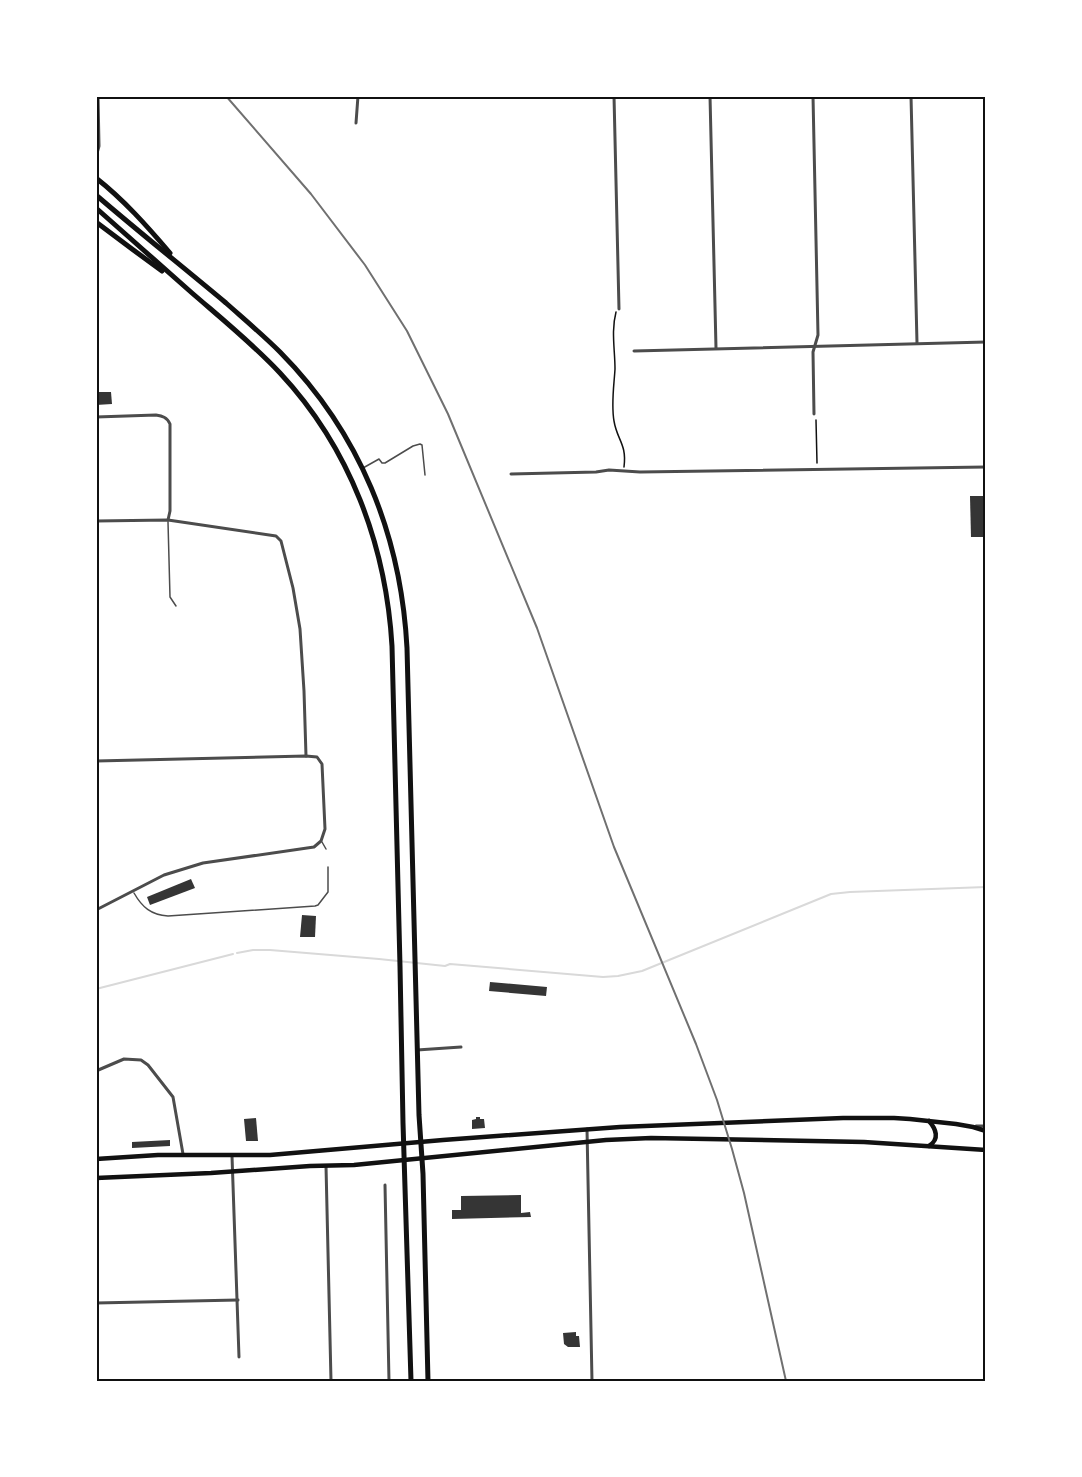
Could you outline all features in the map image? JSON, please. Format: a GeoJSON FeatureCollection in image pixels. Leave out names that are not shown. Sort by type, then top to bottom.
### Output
{"type":"FeatureCollection","features":[{"type":"Feature","properties":{"kind":"main road"},"geometry":{"type":"LineString","coordinates":[[96,178],[133,212],[179,263]]}},
{"type":"Feature","properties":{"kind":"main road"},"geometry":{"type":"LineString","coordinates":[[96,195],[261,334],[293,365],[317,394],[346,436],[363,468],[380,507],[398,570],[407,648],[406,900],[400,968],[411,1381]]}},
{"type":"Feature","properties":{"kind":"main road"},"geometry":{"type":"LineString","coordinates":[[96,208],[264,357],[299,395],[336,449],[370,524],[384,579],[391,627],[406,900],[415,955],[428,1381]]}},
{"type":"Feature","properties":{"kind":"main road"},"geometry":{"type":"LineString","coordinates":[[96,222],[181,284]]}},
{"type":"Feature","properties":{"kind":"main road"},"geometry":{"type":"LineString","coordinates":[[96,1159],[183,1154],[270,1155],[587,1129],[843,1118],[928,1121],[973,1126],[986,1131]]}},
{"type":"Feature","properties":{"kind":"main road"},"geometry":{"type":"LineString","coordinates":[[928,1121],[936,1134],[929,1146]]}},
{"type":"Feature","properties":{"kind":"main road"},"geometry":{"type":"LineString","coordinates":[[96,1178],[354,1165],[629,1139],[864,1142],[986,1150]]}},
{"type":"Feature","properties":{"kind":"street"},"geometry":{"type":"LineString","coordinates":[[96,157],[99,146],[98,96]]}},
{"type":"Feature","properties":{"kind":"street"},"geometry":{"type":"LineString","coordinates":[[357,123],[358,96]]}},
{"type":"Feature","properties":{"kind":"street"},"geometry":{"type":"LineString","coordinates":[[614,96],[619,309]]}},
{"type":"Feature","properties":{"kind":"street"},"geometry":{"type":"LineString","coordinates":[[710,96],[716,348]]}},
{"type":"Feature","properties":{"kind":"street"},"geometry":{"type":"LineString","coordinates":[[813,96],[818,330],[813,360],[814,414]]}},
{"type":"Feature","properties":{"kind":"street"},"geometry":{"type":"LineString","coordinates":[[911,96],[916,344]]}},
{"type":"Feature","properties":{"kind":"street"},"geometry":{"type":"LineString","coordinates":[[634,351],[986,342]]}},
{"type":"Feature","properties":{"kind":"street"},"geometry":{"type":"LineString","coordinates":[[96,417],[156,415],[167,419],[170,424],[170,511],[168,520]]}},
{"type":"Feature","properties":{"kind":"street"},"geometry":{"type":"LineString","coordinates":[[511,474],[609,470],[640,472],[986,467]]}},
{"type":"Feature","properties":{"kind":"street"},"geometry":{"type":"LineString","coordinates":[[96,521],[168,520],[276,536],[281,540],[300,629],[306,756]]}},
{"type":"Feature","properties":{"kind":"street"},"geometry":{"type":"LineString","coordinates":[[96,761],[317,757],[322,764],[325,829],[321,841],[314,847],[203,863],[164,875],[96,910]]}},
{"type":"Feature","properties":{"kind":"street"},"geometry":{"type":"LineString","coordinates":[[417,1050],[461,1047]]}},
{"type":"Feature","properties":{"kind":"street"},"geometry":{"type":"LineString","coordinates":[[96,1071],[124,1059],[141,1060],[148,1065],[173,1097],[183,1154]]}},
{"type":"Feature","properties":{"kind":"street"},"geometry":{"type":"LineString","coordinates":[[973,1126],[986,1126]]}},
{"type":"Feature","properties":{"kind":"street"},"geometry":{"type":"LineString","coordinates":[[587,1129],[592,1381]]}},
{"type":"Feature","properties":{"kind":"street"},"geometry":{"type":"LineString","coordinates":[[232,1156],[240,1357]]}},
{"type":"Feature","properties":{"kind":"street"},"geometry":{"type":"LineString","coordinates":[[326,1166],[331,1381]]}},
{"type":"Feature","properties":{"kind":"street"},"geometry":{"type":"LineString","coordinates":[[385,1185],[389,1381]]}},
{"type":"Feature","properties":{"kind":"street"},"geometry":{"type":"LineString","coordinates":[[96,1303],[238,1300]]}},
{"type":"Feature","properties":{"kind":"lane"},"geometry":{"type":"LineString","coordinates":[[363,468],[380,459],[384,464],[420,444],[422,445],[425,475]]}},
{"type":"Feature","properties":{"kind":"lane"},"geometry":{"type":"LineString","coordinates":[[168,520],[170,597],[176,606]]}},
{"type":"Feature","properties":{"kind":"lane"},"geometry":{"type":"LineString","coordinates":[[321,841],[326,849]]}},
{"type":"Feature","properties":{"kind":"lane"},"geometry":{"type":"LineString","coordinates":[[132,890],[150,912],[168,916],[315,906],[328,892],[328,867]]}},
{"type":"Feature","properties":{"kind":"path"},"geometry":{"type":"LineString","coordinates":[[619,309],[615,316],[613,332],[615,359],[613,387],[614,420],[625,456],[623,471]]}},
{"type":"Feature","properties":{"kind":"path"},"geometry":{"type":"LineString","coordinates":[[814,414],[817,421],[817,470]]}},
{"type":"Feature","properties":{"kind":"building"},"geometry":{"type":"Polygon","coordinates":[[[96,392],[111,392],[112,404],[96,405],[96,392]]]}},
{"type":"Feature","properties":{"kind":"building"},"geometry":{"type":"Polygon","coordinates":[[[970,496],[986,496],[986,537],[971,537],[970,496]]]}},
{"type":"Feature","properties":{"kind":"building"},"geometry":{"type":"Polygon","coordinates":[[[191,879],[195,888],[150,905],[147,897],[191,879]]]}},
{"type":"Feature","properties":{"kind":"building"},"geometry":{"type":"Polygon","coordinates":[[[302,915],[316,916],[315,937],[300,937],[302,915]]]}},
{"type":"Feature","properties":{"kind":"building"},"geometry":{"type":"Polygon","coordinates":[[[490,982],[547,987],[546,996],[489,991],[490,982]]]}},
{"type":"Feature","properties":{"kind":"building"},"geometry":{"type":"Polygon","coordinates":[[[476,1117],[484,1119],[485,1128],[472,1129],[472,1120],[476,1117]]]}},
{"type":"Feature","properties":{"kind":"building"},"geometry":{"type":"Polygon","coordinates":[[[256,1118],[258,1141],[246,1141],[244,1119],[256,1118]]]}},
{"type":"Feature","properties":{"kind":"building"},"geometry":{"type":"Polygon","coordinates":[[[170,1140],[170,1146],[132,1148],[132,1142],[170,1140]]]}},
{"type":"Feature","properties":{"kind":"building"},"geometry":{"type":"Polygon","coordinates":[[[521,1195],[521,1213],[530,1212],[531,1217],[452,1219],[452,1210],[461,1210],[461,1196],[521,1195]]]}},
{"type":"Feature","properties":{"kind":"building"},"geometry":{"type":"Polygon","coordinates":[[[576,1332],[576,1336],[579,1336],[580,1347],[568,1347],[564,1344],[563,1333],[576,1332]]]}},
{"type":"Feature","properties":{"kind":"waterway"},"geometry":{"type":"LineString","coordinates":[[237,953],[270,950],[445,966],[450,964],[603,977],[618,976],[642,971],[831,894],[986,887]]}},
{"type":"Feature","properties":{"kind":"waterway"},"geometry":{"type":"LineString","coordinates":[[96,989],[233,954]]}},
{"type":"Feature","properties":{"kind":"railway"},"geometry":{"type":"LineString","coordinates":[[226,96],[311,194],[365,265],[407,331],[448,414],[537,628],[614,847],[717,1100],[744,1193],[786,1381]]}}]}
